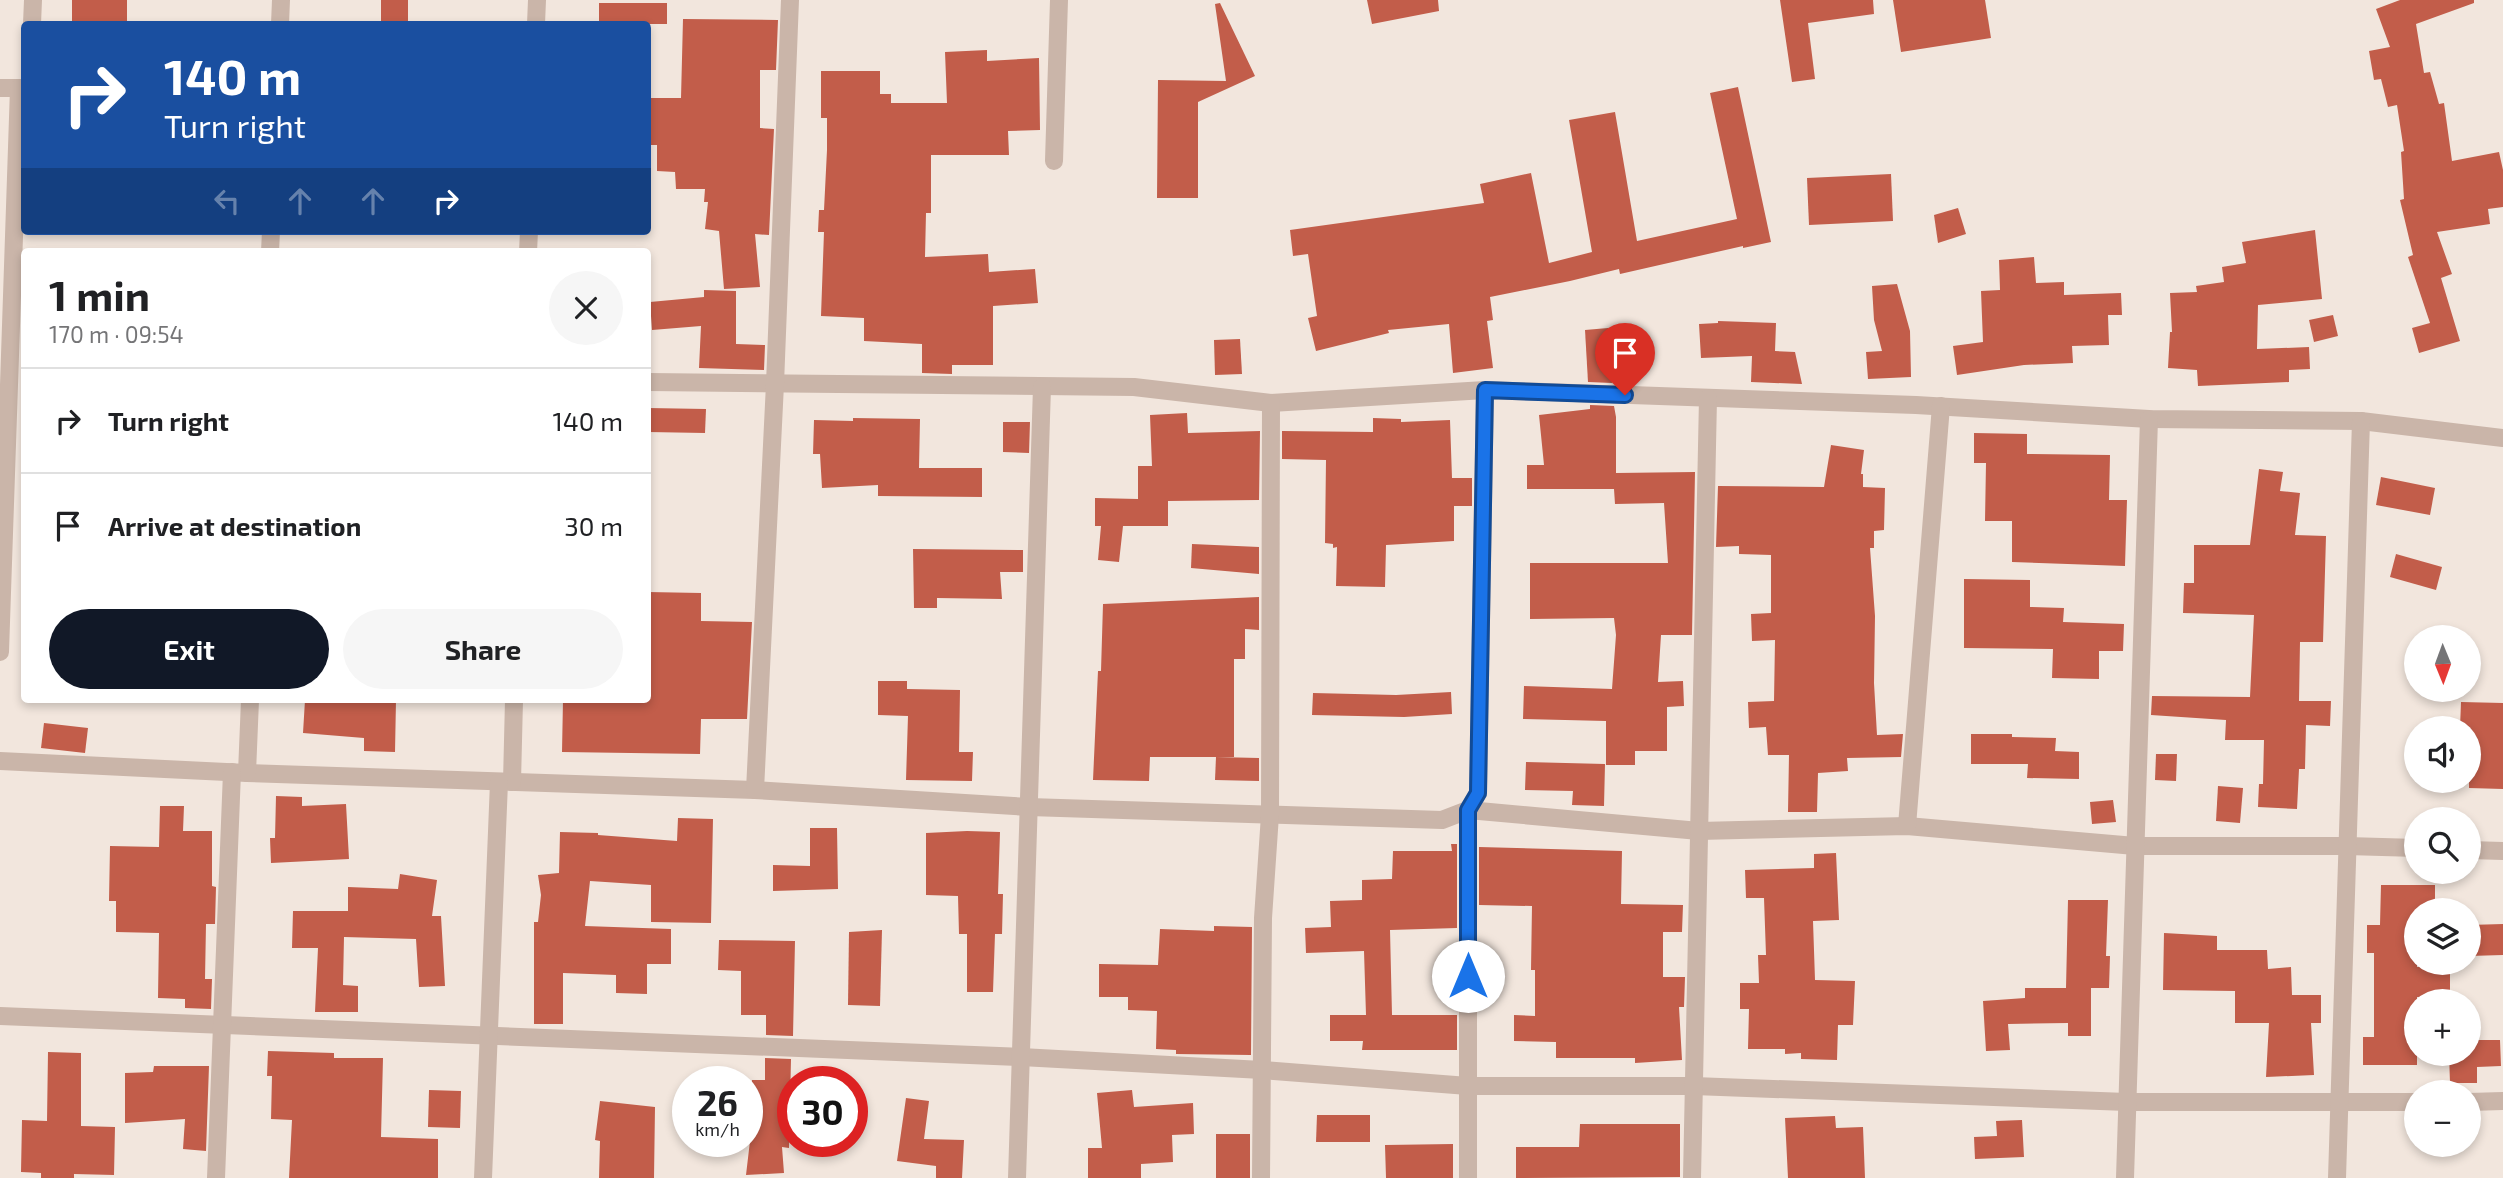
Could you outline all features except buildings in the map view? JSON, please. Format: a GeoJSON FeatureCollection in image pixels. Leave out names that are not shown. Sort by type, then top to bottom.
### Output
{"type":"FeatureCollection","features":[{"type":"Feature","properties":{"kind":"street"},"geometry":{"type":"LineString","coordinates":[[32,21],[33,0]]}},
{"type":"Feature","properties":{"kind":"street"},"geometry":{"type":"LineString","coordinates":[[279,21],[281,0]]}},
{"type":"Feature","properties":{"kind":"street"},"geometry":{"type":"LineString","coordinates":[[536,21],[537,0]]}},
{"type":"Feature","properties":{"kind":"street"},"geometry":{"type":"LineString","coordinates":[[755,790],[790,0]]}},
{"type":"Feature","properties":{"kind":"street"},"geometry":{"type":"LineString","coordinates":[[1055,161],[1059,0]]}},
{"type":"Feature","properties":{"kind":"street"},"geometry":{"type":"LineString","coordinates":[[0,88],[21,88]]}},
{"type":"Feature","properties":{"kind":"street"},"geometry":{"type":"LineString","coordinates":[[0,652],[21,111]]}},
{"type":"Feature","properties":{"kind":"street"},"geometry":{"type":"LineString","coordinates":[[651,382],[1134,387],[1270,403],[1485,390],[1941,406],[2149,419],[2361,421],[2503,438]]}},
{"type":"Feature","properties":{"kind":"street"},"geometry":{"type":"LineString","coordinates":[[1017,1178],[1042,387]]}},
{"type":"Feature","properties":{"kind":"street"},"geometry":{"type":"LineString","coordinates":[[1468,1178],[1468,810],[1478,793],[1485,390]]}},
{"type":"Feature","properties":{"kind":"street"},"geometry":{"type":"LineString","coordinates":[[1692,1178],[1708,398]]}},
{"type":"Feature","properties":{"kind":"street"},"geometry":{"type":"LineString","coordinates":[[1261,1178],[1263,918],[1270,815],[1270,403]]}},
{"type":"Feature","properties":{"kind":"street"},"geometry":{"type":"LineString","coordinates":[[1908,826],[1941,406]]}},
{"type":"Feature","properties":{"kind":"street"},"geometry":{"type":"LineString","coordinates":[[2124,1178],[2149,419]]}},
{"type":"Feature","properties":{"kind":"street"},"geometry":{"type":"LineString","coordinates":[[2337,1178],[2361,421]]}},
{"type":"Feature","properties":{"kind":"street"},"geometry":{"type":"LineString","coordinates":[[216,1178],[239,773],[250,703]]}},
{"type":"Feature","properties":{"kind":"street"},"geometry":{"type":"LineString","coordinates":[[483,1178],[487,1035],[514,703]]}},
{"type":"Feature","properties":{"kind":"street"},"geometry":{"type":"LineString","coordinates":[[0,761],[239,773],[755,790],[1029,807],[1442,820],[1468,810],[1699,831],[1908,826],[2135,846],[2404,848]]}},
{"type":"Feature","properties":{"kind":"street"},"geometry":{"type":"LineString","coordinates":[[2481,850],[2503,851]]}},
{"type":"Feature","properties":{"kind":"street"},"geometry":{"type":"LineString","coordinates":[[0,1016],[1021,1057],[1262,1070],[1468,1086],[1694,1086],[2127,1102],[2404,1102]]}},
{"type":"Feature","properties":{"kind":"street"},"geometry":{"type":"LineString","coordinates":[[2481,1102],[2503,1101]]}},
{"type":"Feature","properties":{"kind":"route"},"geometry":{"type":"LineString","coordinates":[[1468,976],[1468,810],[1478,793],[1485,390],[1625,395]]}}]}
